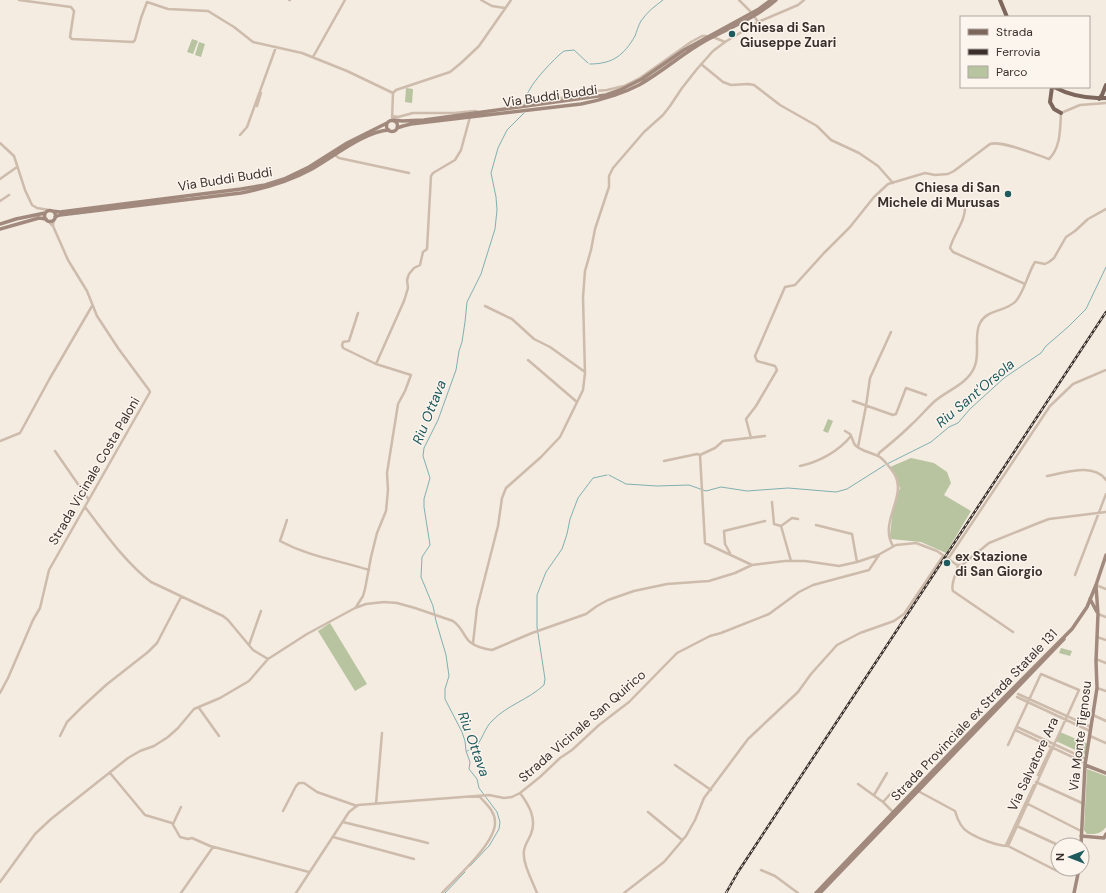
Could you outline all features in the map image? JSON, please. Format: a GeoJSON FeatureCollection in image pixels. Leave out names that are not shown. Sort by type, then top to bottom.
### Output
{"type":"FeatureCollection","features":[{"type":"Feature","properties":{"kind":"main road","name":"Via Buddi Buddi"},"geometry":{"type":"LineString","coordinates":[[530,108],[600,96],[620,90],[642,79],[704,36],[753,14],[771,0]]}},
{"type":"Feature","properties":{"kind":"main road","name":"Via Buddi Buddi"},"geometry":{"type":"LineString","coordinates":[[392,119],[414,121],[479,112],[581,104],[603,100],[640,84],[689,50],[776,0]]}},
{"type":"Feature","properties":{"kind":"main road"},"geometry":{"type":"LineString","coordinates":[[1000,0],[1007,16]]}},
{"type":"Feature","properties":{"kind":"main road"},"geometry":{"type":"LineString","coordinates":[[1099,99],[1105,92],[1106,85]]}},
{"type":"Feature","properties":{"kind":"main road"},"geometry":{"type":"LineString","coordinates":[[1061,114],[1054,109],[1049,99],[1055,88],[1081,97],[1099,99],[1106,98]]}},
{"type":"Feature","properties":{"kind":"main road","name":"Via Buddi Buddi"},"geometry":{"type":"LineString","coordinates":[[397,128],[521,109]]}},
{"type":"Feature","properties":{"kind":"main road"},"geometry":{"type":"LineString","coordinates":[[392,119],[397,123],[397,128],[393,131],[389,130],[386,126],[392,119]]}},
{"type":"Feature","properties":{"kind":"main road","name":"Via Buddi Buddi"},"geometry":{"type":"LineString","coordinates":[[51,211],[60,212],[265,185],[284,179],[309,167],[347,143],[387,123]]}},
{"type":"Feature","properties":{"kind":"main road","name":"Via Buddi Buddi"},"geometry":{"type":"LineString","coordinates":[[47,220],[60,215],[266,188],[286,182],[311,170],[349,146],[374,134],[389,130]]}},
{"type":"Feature","properties":{"kind":"main road"},"geometry":{"type":"LineString","coordinates":[[0,224],[51,211],[55,213],[55,218]]}},
{"type":"Feature","properties":{"kind":"main road"},"geometry":{"type":"LineString","coordinates":[[0,229],[39,218],[47,220],[45,213]]}},
{"type":"Feature","properties":{"kind":"main road"},"geometry":{"type":"LineString","coordinates":[[1067,634],[1086,609],[1106,555]]}},
{"type":"Feature","properties":{"kind":"main road","name":"Via Monte Tignosu"},"geometry":{"type":"LineString","coordinates":[[1081,836],[1085,762],[1097,688],[1096,659],[1098,601],[1096,585]]}},
{"type":"Feature","properties":{"kind":"main road"},"geometry":{"type":"LineString","coordinates":[[1086,609],[1094,606],[1098,601],[1095,599],[1090,599]]}},
{"type":"Feature","properties":{"kind":"main road","name":"Via Monte Tignosu"},"geometry":{"type":"LineString","coordinates":[[1090,599],[1098,614]]}},
{"type":"Feature","properties":{"kind":"main road","name":"Strada Provinciale ex Strada Statale 131"},"geometry":{"type":"LineString","coordinates":[[820,893],[1061,643],[1067,634]]}},
{"type":"Feature","properties":{"kind":"main road","name":"Strada Provinciale ex Strada Statale 131"},"geometry":{"type":"LineString","coordinates":[[816,893],[1067,634]]}},
{"type":"Feature","properties":{"kind":"main road"},"geometry":{"type":"LineString","coordinates":[[1085,762],[1106,773]]}},
{"type":"Feature","properties":{"kind":"main road"},"geometry":{"type":"LineString","coordinates":[[1081,836],[1105,840],[1106,834]]}},
{"type":"Feature","properties":{"kind":"main road"},"geometry":{"type":"LineString","coordinates":[[1074,893],[1077,877]]}},
{"type":"Feature","properties":{"kind":"street"},"geometry":{"type":"LineString","coordinates":[[19,0],[71,8],[74,11],[70,37],[72,39],[133,42],[135,40],[147,2],[168,9],[208,11],[234,27],[253,42],[313,57],[351,72],[393,93]]}},
{"type":"Feature","properties":{"kind":"street"},"geometry":{"type":"LineString","coordinates":[[313,57],[344,0]]}},
{"type":"Feature","properties":{"kind":"street"},"geometry":{"type":"LineString","coordinates":[[481,0],[492,6],[505,8]]}},
{"type":"Feature","properties":{"kind":"street"},"geometry":{"type":"LineString","coordinates":[[393,93],[396,90],[453,70],[478,46],[511,0]]}},
{"type":"Feature","properties":{"kind":"street"},"geometry":{"type":"LineString","coordinates":[[739,0],[753,14],[758,22]]}},
{"type":"Feature","properties":{"kind":"street"},"geometry":{"type":"LineString","coordinates":[[473,644],[477,608],[498,526],[502,498],[506,488],[560,438],[583,390],[585,373],[583,297],[585,271],[595,229],[609,187],[609,176],[613,168],[644,132],[670,106],[682,88],[713,51],[758,22],[798,6],[804,0]]}},
{"type":"Feature","properties":{"kind":"street"},"geometry":{"type":"LineString","coordinates":[[549,99],[572,97],[584,92],[607,90],[624,86],[640,78],[675,53],[704,36]]}},
{"type":"Feature","properties":{"kind":"street"},"geometry":{"type":"LineString","coordinates":[[713,37],[725,42]]}},
{"type":"Feature","properties":{"kind":"street"},"geometry":{"type":"LineString","coordinates":[[257,106],[277,47]]}},
{"type":"Feature","properties":{"kind":"street"},"geometry":{"type":"LineString","coordinates":[[240,135],[247,127],[277,47]]}},
{"type":"Feature","properties":{"kind":"street"},"geometry":{"type":"LineString","coordinates":[[701,64],[723,82],[731,85],[754,85],[780,105],[817,126],[831,140],[859,153],[878,166],[893,183]]}},
{"type":"Feature","properties":{"kind":"street"},"geometry":{"type":"LineString","coordinates":[[600,96],[607,90]]}},
{"type":"Feature","properties":{"kind":"street"},"geometry":{"type":"LineString","coordinates":[[393,93],[392,119],[413,113],[479,112]]}},
{"type":"Feature","properties":{"kind":"street"},"geometry":{"type":"LineString","coordinates":[[751,438],[746,419],[756,406],[777,370],[775,366],[757,361],[755,356],[785,286],[795,285],[850,227],[874,197],[888,184],[925,173],[934,175],[948,174],[966,163],[993,142],[1004,144],[1049,159],[1060,139],[1061,114],[1080,105],[1106,103]]}},
{"type":"Feature","properties":{"kind":"street"},"geometry":{"type":"LineString","coordinates":[[442,118],[444,113]]}},
{"type":"Feature","properties":{"kind":"street"},"geometry":{"type":"LineString","coordinates":[[376,364],[404,301],[408,288],[407,280],[409,274],[414,268],[420,265],[423,252],[427,249],[431,176],[433,173],[454,160],[461,150],[470,117]]}},
{"type":"Feature","properties":{"kind":"street"},"geometry":{"type":"LineString","coordinates":[[0,142],[14,156],[25,190],[32,205],[37,208],[51,211]]}},
{"type":"Feature","properties":{"kind":"street"},"geometry":{"type":"LineString","coordinates":[[335,155],[339,158],[409,173]]}},
{"type":"Feature","properties":{"kind":"street"},"geometry":{"type":"LineString","coordinates":[[0,179],[17,168]]}},
{"type":"Feature","properties":{"kind":"street"},"geometry":{"type":"LineString","coordinates":[[0,201],[9,195]]}},
{"type":"Feature","properties":{"kind":"street"},"geometry":{"type":"LineString","coordinates":[[965,206],[966,213],[950,248],[953,252],[1025,284]]}},
{"type":"Feature","properties":{"kind":"street"},"geometry":{"type":"LineString","coordinates":[[878,456],[879,453],[911,425],[935,401],[965,380],[975,366],[978,328],[980,322],[988,314],[1015,302],[1021,293],[1034,262],[1045,264],[1049,262],[1054,258],[1066,237],[1088,219],[1106,209]]}},
{"type":"Feature","properties":{"kind":"street"},"geometry":{"type":"LineString","coordinates":[[53,226],[55,218]]}},
{"type":"Feature","properties":{"kind":"street","name":"Strada Vicinale Costa Paloni"},"geometry":{"type":"LineString","coordinates":[[0,693],[8,679],[33,620],[40,608],[49,570],[150,392],[118,348],[92,306],[86,291],[68,260],[53,226],[47,220]]}},
{"type":"Feature","properties":{"kind":"street"},"geometry":{"type":"LineString","coordinates":[[0,441],[20,433],[53,372],[92,306]]}},
{"type":"Feature","properties":{"kind":"street"},"geometry":{"type":"LineString","coordinates":[[485,306],[512,319],[534,338],[550,347],[585,373]]}},
{"type":"Feature","properties":{"kind":"street"},"geometry":{"type":"LineString","coordinates":[[356,608],[365,589],[377,533],[386,511],[388,490],[387,473],[398,404],[411,375],[376,364],[342,348],[343,342],[349,341],[358,313]]}},
{"type":"Feature","properties":{"kind":"street"},"geometry":{"type":"LineString","coordinates":[[858,447],[870,378],[891,332]]}},
{"type":"Feature","properties":{"kind":"street"},"geometry":{"type":"LineString","coordinates":[[528,360],[578,402]]}},
{"type":"Feature","properties":{"kind":"street"},"geometry":{"type":"LineString","coordinates":[[948,559],[1050,406],[1073,384],[1106,370]]}},
{"type":"Feature","properties":{"kind":"street"},"geometry":{"type":"LineString","coordinates":[[853,401],[893,415],[896,414],[906,388],[926,395]]}},
{"type":"Feature","properties":{"kind":"street"},"geometry":{"type":"LineString","coordinates":[[845,431],[850,434],[854,444],[882,459],[895,476],[898,485],[897,497],[893,508],[889,529],[890,540],[893,546]]}},
{"type":"Feature","properties":{"kind":"street"},"geometry":{"type":"LineString","coordinates":[[664,461],[697,454],[700,455],[715,448],[723,441],[765,436]]}},
{"type":"Feature","properties":{"kind":"street"},"geometry":{"type":"LineString","coordinates":[[800,466],[817,462],[845,444],[851,436]]}},
{"type":"Feature","properties":{"kind":"street"},"geometry":{"type":"LineString","coordinates":[[55,451],[89,500]]}},
{"type":"Feature","properties":{"kind":"street"},"geometry":{"type":"LineString","coordinates":[[700,455],[705,543],[752,565]]}},
{"type":"Feature","properties":{"kind":"street"},"geometry":{"type":"LineString","coordinates":[[1047,476],[1078,470],[1094,471],[1103,475],[1106,480]]}},
{"type":"Feature","properties":{"kind":"street"},"geometry":{"type":"LineString","coordinates":[[1075,575],[1106,494]]}},
{"type":"Feature","properties":{"kind":"street"},"geometry":{"type":"LineString","coordinates":[[772,502],[774,524],[781,526]]}},
{"type":"Feature","properties":{"kind":"street"},"geometry":{"type":"LineString","coordinates":[[85,507],[138,571],[151,582],[228,620],[257,653],[268,659]]}},
{"type":"Feature","properties":{"kind":"street"},"geometry":{"type":"LineString","coordinates":[[0,882],[35,834],[51,819],[140,751],[154,746],[168,737],[178,728],[194,709],[220,698],[249,681],[268,659],[308,634],[366,604],[384,602],[397,603],[453,621],[458,624],[469,641],[473,644],[492,650],[532,633],[586,614],[608,600],[634,591],[667,584],[709,581],[735,573],[752,565],[805,561],[839,566],[857,562],[879,554],[893,546],[916,543],[937,552],[958,565],[962,565],[968,562],[981,549],[994,540],[1049,519],[1106,512]]}},
{"type":"Feature","properties":{"kind":"street"},"geometry":{"type":"LineString","coordinates":[[781,526],[792,518],[798,519]]}},
{"type":"Feature","properties":{"kind":"street"},"geometry":{"type":"LineString","coordinates":[[287,520],[280,541],[309,554],[369,570]]}},
{"type":"Feature","properties":{"kind":"street"},"geometry":{"type":"LineString","coordinates":[[731,554],[725,544],[724,531],[765,521]]}},
{"type":"Feature","properties":{"kind":"street"},"geometry":{"type":"LineString","coordinates":[[816,525],[852,534],[857,562]]}},
{"type":"Feature","properties":{"kind":"street"},"geometry":{"type":"LineString","coordinates":[[781,526],[792,561]]}},
{"type":"Feature","properties":{"kind":"street","name":"Strada Vicinale San Quirico"},"geometry":{"type":"LineString","coordinates":[[357,806],[482,795],[504,798],[512,797],[520,793],[540,777],[599,725],[629,702],[677,652],[710,636],[721,634],[769,614],[799,592],[813,585],[869,570],[879,554]]}},
{"type":"Feature","properties":{"kind":"street"},"geometry":{"type":"LineString","coordinates":[[624,893],[664,862],[682,840],[695,820],[700,806],[748,739],[798,692],[811,674],[837,645],[860,633],[894,621],[904,614],[943,556]]}},
{"type":"Feature","properties":{"kind":"street"},"geometry":{"type":"LineString","coordinates":[[958,565],[957,574],[952,585],[953,591],[1013,632]]}},
{"type":"Feature","properties":{"kind":"street"},"geometry":{"type":"LineString","coordinates":[[1096,585],[1106,589]]}},
{"type":"Feature","properties":{"kind":"street"},"geometry":{"type":"LineString","coordinates":[[60,736],[67,722],[82,707],[106,685],[144,656],[157,643],[181,597]]}},
{"type":"Feature","properties":{"kind":"street"},"geometry":{"type":"LineString","coordinates":[[249,645],[261,611]]}},
{"type":"Feature","properties":{"kind":"street"},"geometry":{"type":"LineString","coordinates":[[1098,614],[1106,617]]}},
{"type":"Feature","properties":{"kind":"street"},"geometry":{"type":"LineString","coordinates":[[1097,637],[1106,640]]}},
{"type":"Feature","properties":{"kind":"street"},"geometry":{"type":"LineString","coordinates":[[1096,659],[1106,663]]}},
{"type":"Feature","properties":{"kind":"street","name":"Via Salvatore Ara"},"geometry":{"type":"LineString","coordinates":[[1007,846],[1078,690],[1041,674],[1028,701]]}},
{"type":"Feature","properties":{"kind":"street"},"geometry":{"type":"LineString","coordinates":[[1097,688],[1106,691]]}},
{"type":"Feature","properties":{"kind":"street"},"geometry":{"type":"LineString","coordinates":[[1017,696],[1090,729]]}},
{"type":"Feature","properties":{"kind":"street"},"geometry":{"type":"LineString","coordinates":[[1008,745],[1028,701]]}},
{"type":"Feature","properties":{"kind":"street"},"geometry":{"type":"LineString","coordinates":[[199,708],[219,736]]}},
{"type":"Feature","properties":{"kind":"street"},"geometry":{"type":"LineString","coordinates":[[1093,715],[1106,721]]}},
{"type":"Feature","properties":{"kind":"street"},"geometry":{"type":"LineString","coordinates":[[1016,729],[1085,762]]}},
{"type":"Feature","properties":{"kind":"street"},"geometry":{"type":"LineString","coordinates":[[376,804],[382,733]]}},
{"type":"Feature","properties":{"kind":"street"},"geometry":{"type":"LineString","coordinates":[[1089,736],[1106,743]]}},
{"type":"Feature","properties":{"kind":"street"},"geometry":{"type":"LineString","coordinates":[[674,765],[711,790]]}},
{"type":"Feature","properties":{"kind":"street"},"geometry":{"type":"LineString","coordinates":[[110,773],[145,814],[172,824],[180,837],[188,839],[192,838],[213,847],[309,872]]}},
{"type":"Feature","properties":{"kind":"street"},"geometry":{"type":"LineString","coordinates":[[874,795],[887,774]]}},
{"type":"Feature","properties":{"kind":"street"},"geometry":{"type":"LineString","coordinates":[[1036,782],[1082,803]]}},
{"type":"Feature","properties":{"kind":"street"},"geometry":{"type":"LineString","coordinates":[[283,811],[299,783],[304,783],[317,792],[357,806]]}},
{"type":"Feature","properties":{"kind":"street"},"geometry":{"type":"LineString","coordinates":[[858,784],[894,812]]}},
{"type":"Feature","properties":{"kind":"street"},"geometry":{"type":"LineString","coordinates":[[883,802],[893,791]]}},
{"type":"Feature","properties":{"kind":"street"},"geometry":{"type":"LineString","coordinates":[[918,791],[955,810],[956,818],[967,832],[1001,846],[1007,846],[1050,868]]}},
{"type":"Feature","properties":{"kind":"street"},"geometry":{"type":"LineString","coordinates":[[520,793],[526,801],[533,819],[532,830],[523,852],[525,864],[537,893]]}},
{"type":"Feature","properties":{"kind":"street"},"geometry":{"type":"LineString","coordinates":[[442,893],[489,841],[495,829],[494,815],[482,795]]}},
{"type":"Feature","properties":{"kind":"street"},"geometry":{"type":"LineString","coordinates":[[1026,804],[1081,831]]}},
{"type":"Feature","properties":{"kind":"street","name":"Via Salvatore Ara"},"geometry":{"type":"LineString","coordinates":[[1007,846],[1026,804]]}},
{"type":"Feature","properties":{"kind":"street"},"geometry":{"type":"LineString","coordinates":[[296,893],[349,812],[357,806]]}},
{"type":"Feature","properties":{"kind":"street"},"geometry":{"type":"LineString","coordinates":[[172,824],[181,807]]}},
{"type":"Feature","properties":{"kind":"street"},"geometry":{"type":"LineString","coordinates":[[648,812],[682,840]]}},
{"type":"Feature","properties":{"kind":"street"},"geometry":{"type":"LineString","coordinates":[[343,822],[428,843]]}},
{"type":"Feature","properties":{"kind":"street"},"geometry":{"type":"LineString","coordinates":[[1017,826],[1050,841]]}},
{"type":"Feature","properties":{"kind":"street"},"geometry":{"type":"LineString","coordinates":[[333,837],[414,859]]}},
{"type":"Feature","properties":{"kind":"street"},"geometry":{"type":"LineString","coordinates":[[181,893],[213,847]]}},
{"type":"Feature","properties":{"kind":"street"},"geometry":{"type":"LineString","coordinates":[[761,870],[776,877],[798,893]]}},
{"type":"Feature","properties":{"kind":"green space"},"geometry":{"type":"Polygon","coordinates":[[[192,39],[198,41],[193,54],[187,52],[192,39]]]}},
{"type":"Feature","properties":{"kind":"green space"},"geometry":{"type":"Polygon","coordinates":[[[199,42],[205,44],[201,57],[195,55],[199,42]]]}},
{"type":"Feature","properties":{"kind":"green space"},"geometry":{"type":"Polygon","coordinates":[[[406,88],[413,89],[412,103],[405,102],[406,88]]]}},
{"type":"Feature","properties":{"kind":"green space"},"geometry":{"type":"Polygon","coordinates":[[[828,419],[833,421],[828,433],[823,431],[828,419]]]}},
{"type":"Feature","properties":{"kind":"green space"},"geometry":{"type":"Polygon","coordinates":[[[911,458],[934,463],[947,472],[951,483],[944,495],[971,511],[946,553],[921,542],[891,539],[890,535],[893,508],[900,488],[890,467],[911,458]]]}},
{"type":"Feature","properties":{"kind":"green space"},"geometry":{"type":"Polygon","coordinates":[[[330,623],[367,684],[355,691],[318,631],[330,623]]]}},
{"type":"Feature","properties":{"kind":"green space"},"geometry":{"type":"Polygon","coordinates":[[[1061,648],[1072,651],[1070,656],[1059,653],[1061,648]]]}},
{"type":"Feature","properties":{"kind":"green space"},"geometry":{"type":"Polygon","coordinates":[[[1060,732],[1088,744],[1086,755],[1056,741],[1060,732]]]}},
{"type":"Feature","properties":{"kind":"green space"},"geometry":{"type":"Polygon","coordinates":[[[1087,769],[1106,776],[1106,827],[1096,834],[1087,834],[1084,830],[1087,769]]]}},
{"type":"Feature","properties":{"kind":"waterway","name":"Riu Ottava"},"geometry":{"type":"LineString","coordinates":[[590,64],[598,64],[611,60],[622,53],[631,43],[643,18],[651,9],[663,0]]}},
{"type":"Feature","properties":{"kind":"waterway","name":"Riu Ottava"},"geometry":{"type":"LineString","coordinates":[[525,104],[528,91],[549,65],[564,51],[574,50],[588,63]]}},
{"type":"Feature","properties":{"kind":"waterway","name":"Riu Ottava"},"geometry":{"type":"LineString","coordinates":[[470,866],[489,846],[499,829],[500,822],[497,812],[479,788],[477,779],[469,769],[470,762],[462,732],[445,699],[445,689],[449,676],[446,655],[433,606],[421,577],[422,557],[430,545],[424,507],[424,499],[430,478],[423,456],[424,448],[438,420],[456,370],[462,342],[467,302],[481,274],[495,229],[497,210],[491,173],[498,148],[507,130],[524,113]]}},
{"type":"Feature","properties":{"kind":"waterway","name":"Riu Sant'Orsola"},"geometry":{"type":"LineString","coordinates":[[887,464],[931,442],[949,427],[958,423],[970,409],[1004,378],[1041,353],[1046,346],[1086,309],[1106,267]]}},
{"type":"Feature","properties":{"kind":"waterway","name":"Riu Sant'Orsola"},"geometry":{"type":"LineString","coordinates":[[609,475],[626,484],[657,486],[689,485],[706,491],[721,487],[747,491],[788,488],[836,492],[847,489],[885,465]]}},
{"type":"Feature","properties":{"kind":"waterway","name":"Riu Sant'Orsola"},"geometry":{"type":"LineString","coordinates":[[467,751],[477,745],[487,727],[498,715],[531,695],[544,685],[545,679],[537,627],[537,595],[546,572],[562,549],[570,519],[578,498],[593,478],[607,475]]}},
{"type":"Feature","properties":{"kind":"waterway","name":"Riu Ottava"},"geometry":{"type":"LineString","coordinates":[[445,893],[465,872]]}},
{"type":"Feature","properties":{"kind":"railway"},"geometry":{"type":"LineString","coordinates":[[726,893],[738,872],[1106,312]]}},
{"type":"Feature","properties":{"kind":"place","name":"Chiesa di San Giuseppe Zuari"},"geometry":{"type":"Point","coordinates":[732,34]}},
{"type":"Feature","properties":{"kind":"place","name":"Chiesa di San Michele di Murusas"},"geometry":{"type":"Point","coordinates":[1008,194]}},
{"type":"Feature","properties":{"kind":"place","name":"ex Stazione di San Giorgio"},"geometry":{"type":"Point","coordinates":[947,563]}}]}
